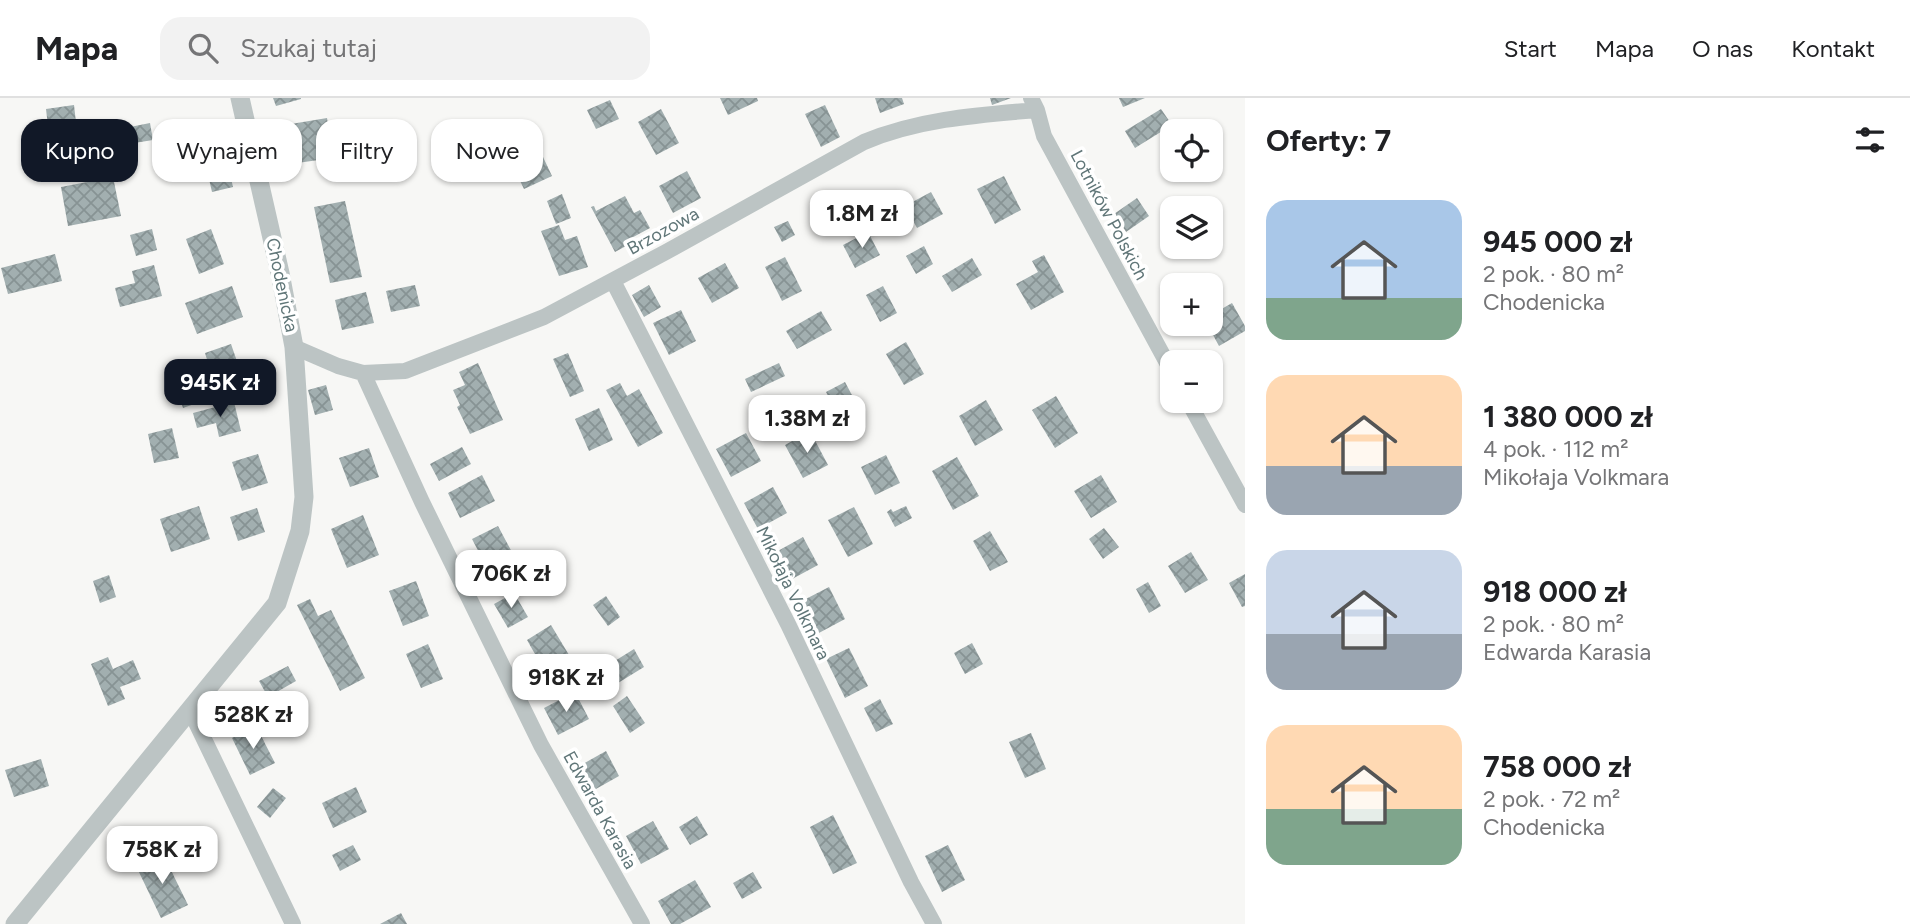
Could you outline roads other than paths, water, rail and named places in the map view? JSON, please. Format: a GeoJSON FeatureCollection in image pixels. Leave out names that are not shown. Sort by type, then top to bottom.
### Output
{"type":"FeatureCollection","features":[{"type":"Feature","properties":{"kind":"street","name":"Chodenicka"},"geometry":{"type":"LineString","coordinates":[[15,924],[277,603],[300,531],[303,497],[294,347],[240,98]]}},
{"type":"Feature","properties":{"kind":"street","name":"Brzozowa"},"geometry":{"type":"LineString","coordinates":[[294,347],[338,366],[363,373],[405,371],[544,317],[864,142],[886,133],[1034,104]]}},
{"type":"Feature","properties":{"kind":"street","name":"Lotników Polskich"},"geometry":{"type":"LineString","coordinates":[[1034,104],[1044,136],[1160,350]]}},
{"type":"Feature","properties":{"kind":"street","name":"Mikołaja Volkmara"},"geometry":{"type":"LineString","coordinates":[[613,281],[788,624],[934,924]]}},
{"type":"Feature","properties":{"kind":"street","name":"Edwarda Karasia"},"geometry":{"type":"LineString","coordinates":[[363,373],[422,502],[541,745],[642,924]]}},
{"type":"Feature","properties":{"kind":"street"},"geometry":{"type":"LineString","coordinates":[[1195,413],[1245,505]]}},
{"type":"Feature","properties":{"kind":"street"},"geometry":{"type":"LineString","coordinates":[[190,709],[293,924]]}}]}
